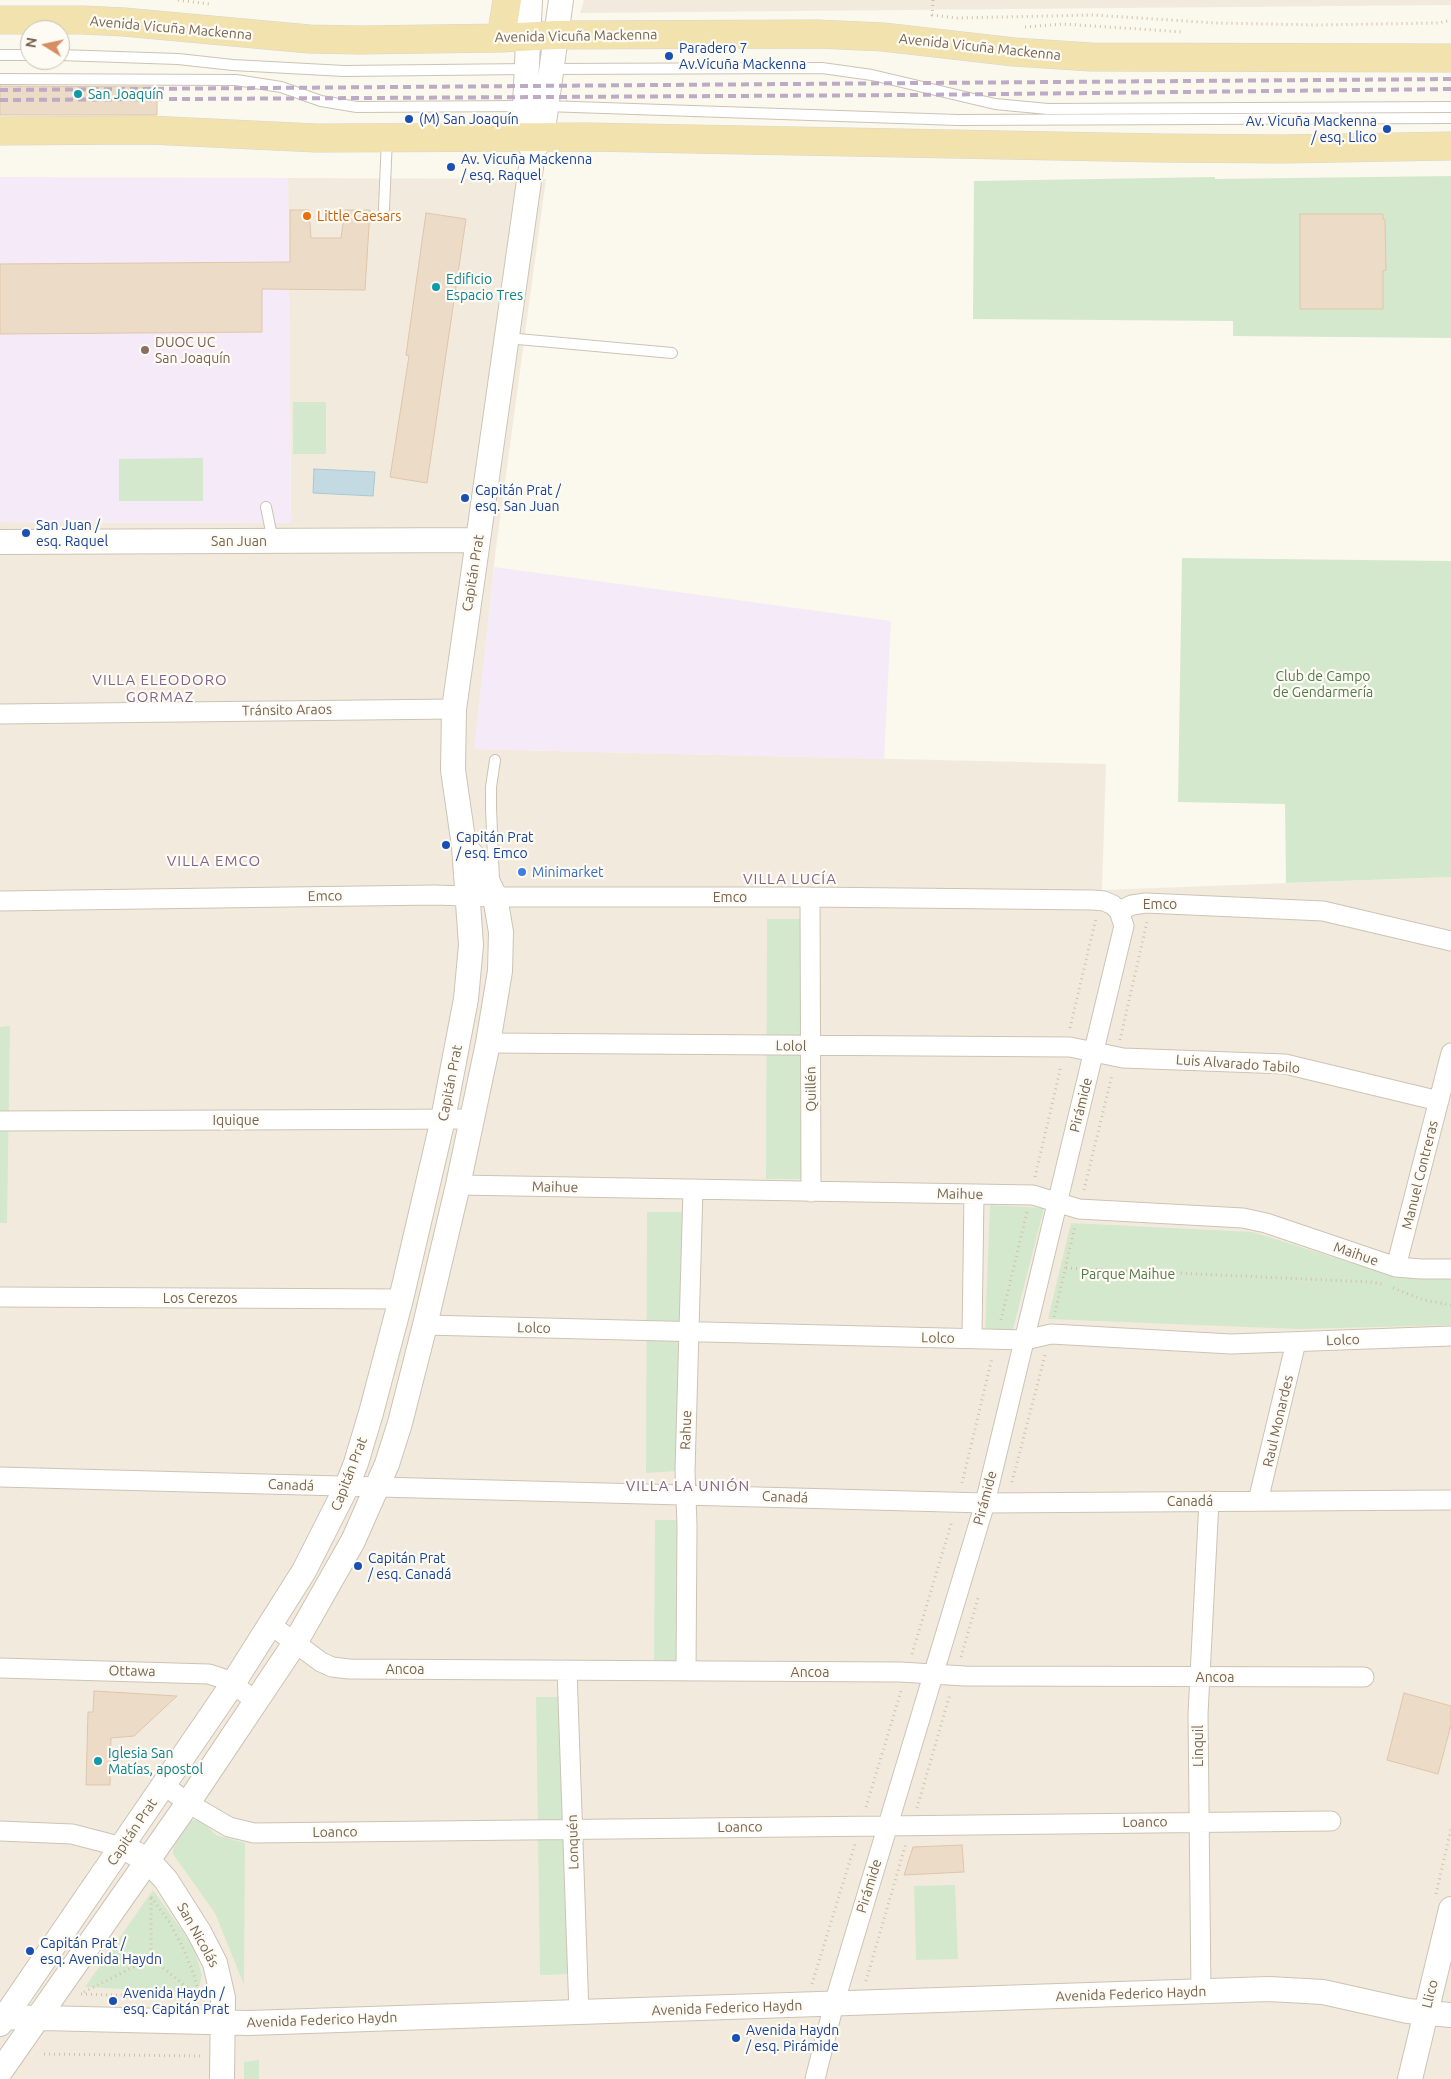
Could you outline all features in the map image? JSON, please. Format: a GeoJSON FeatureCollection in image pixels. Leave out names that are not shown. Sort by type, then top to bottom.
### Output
{"type":"FeatureCollection","features":[{"type":"Feature","properties":{"kind":"main road"},"geometry":{"type":"LineString","coordinates":[[507,0],[515,38]]}},
{"type":"Feature","properties":{"kind":"main road","name":"Avenida Vicuña Mackenna"},"geometry":{"type":"LineString","coordinates":[[0,20],[108,21],[309,39],[515,38],[556,35],[834,34],[883,37],[1039,54],[1091,57],[1451,58]]}},
{"type":"Feature","properties":{"kind":"main road"},"geometry":{"type":"LineString","coordinates":[[0,131],[149,130],[316,138],[388,137],[534,142],[1282,149],[1451,146]]}},
{"type":"Feature","properties":{"kind":"street"},"geometry":{"type":"LineString","coordinates":[[530,0],[515,38],[539,69],[556,35],[561,0]]}},
{"type":"Feature","properties":{"kind":"street","name":"Capitán Prat"},"geometry":{"type":"LineString","coordinates":[[2,2019],[164,1785],[271,1625],[320,1542],[347,1486],[365,1436],[401,1299],[443,1119],[466,998],[471,944],[464,846],[453,770],[454,708],[534,142],[539,69]]}},
{"type":"Feature","properties":{"kind":"street","name":"San Juan"},"geometry":{"type":"LineString","coordinates":[[0,542],[478,540]]}},
{"type":"Feature","properties":{"kind":"street","name":"Tránsito Araos"},"geometry":{"type":"LineString","coordinates":[[0,714],[454,708]]}},
{"type":"Feature","properties":{"kind":"street","name":"Capitán Prat"},"geometry":{"type":"LineString","coordinates":[[0,2072],[188,1803],[295,1643],[353,1541],[378,1487],[400,1423],[458,1185],[488,1043],[502,950],[500,916],[495,897],[479,863],[464,846]]}},
{"type":"Feature","properties":{"kind":"street","name":"Emco"},"geometry":{"type":"LineString","coordinates":[[0,901],[434,895],[495,897],[1093,900],[1113,904],[1119,911],[1132,905],[1146,903],[1323,911],[1451,941]]}},
{"type":"Feature","properties":{"kind":"street","name":"Quillén"},"geometry":{"type":"LineString","coordinates":[[810,898],[811,1192]]}},
{"type":"Feature","properties":{"kind":"street","name":"Pirámide"},"geometry":{"type":"LineString","coordinates":[[815,2079],[834,2004],[886,1825],[985,1503],[1124,926],[1119,911]]}},
{"type":"Feature","properties":{"kind":"street","name":"Lolol"},"geometry":{"type":"LineString","coordinates":[[488,1043],[1065,1047],[1094,1053]]}},
{"type":"Feature","properties":{"kind":"street","name":"Luis Alvarado Tabilo"},"geometry":{"type":"LineString","coordinates":[[1094,1053],[1123,1058],[1286,1064],[1439,1101]]}},
{"type":"Feature","properties":{"kind":"street","name":"Manuel Contreras"},"geometry":{"type":"LineString","coordinates":[[1396,1267],[1451,1053]]}},
{"type":"Feature","properties":{"kind":"street","name":"Iquique"},"geometry":{"type":"LineString","coordinates":[[0,1121],[472,1119]]}},
{"type":"Feature","properties":{"kind":"street","name":"Maihue"},"geometry":{"type":"LineString","coordinates":[[458,1185],[1031,1195],[1079,1210],[1243,1218],[1266,1223],[1396,1267],[1421,1270],[1451,1268]]}},
{"type":"Feature","properties":{"kind":"street","name":"Rahue"},"geometry":{"type":"LineString","coordinates":[[686,1671],[685,1471],[693,1189]]}},
{"type":"Feature","properties":{"kind":"street"},"geometry":{"type":"LineString","coordinates":[[972,1338],[974,1194]]}},
{"type":"Feature","properties":{"kind":"street","name":"Los Cerezos"},"geometry":{"type":"LineString","coordinates":[[0,1297],[401,1299]]}},
{"type":"Feature","properties":{"kind":"street","name":"Lolco"},"geometry":{"type":"LineString","coordinates":[[425,1326],[1024,1340],[1051,1334],[1222,1343],[1451,1336]]}},
{"type":"Feature","properties":{"kind":"street","name":"Raul Monardes"},"geometry":{"type":"LineString","coordinates":[[1258,1501],[1296,1342]]}},
{"type":"Feature","properties":{"kind":"street","name":"Canadá"},"geometry":{"type":"LineString","coordinates":[[0,1477],[985,1503],[1451,1500]]}},
{"type":"Feature","properties":{"kind":"street","name":"Linquil"},"geometry":{"type":"LineString","coordinates":[[1202,1992],[1198,1724],[1209,1501]]}},
{"type":"Feature","properties":{"kind":"street","name":"Ancoa"},"geometry":{"type":"LineString","coordinates":[[271,1625],[321,1662],[340,1668],[1364,1677]]}},
{"type":"Feature","properties":{"kind":"street","name":"Ottawa"},"geometry":{"type":"LineString","coordinates":[[0,1668],[200,1673],[217,1676],[256,1701]]}},
{"type":"Feature","properties":{"kind":"street","name":"Lonquén"},"geometry":{"type":"LineString","coordinates":[[567,1670],[579,2013]]}},
{"type":"Feature","properties":{"kind":"street","name":"Loanco"},"geometry":{"type":"LineString","coordinates":[[164,1785],[188,1803],[229,1827],[247,1833],[1330,1821]]}},
{"type":"Feature","properties":{"kind":"street"},"geometry":{"type":"LineString","coordinates":[[0,1831],[72,1834],[122,1846]]}},
{"type":"Feature","properties":{"kind":"street","name":"San Nicolás"},"geometry":{"type":"LineString","coordinates":[[122,1846],[147,1860],[166,1880],[213,1958],[223,1998],[222,2068]]}},
{"type":"Feature","properties":{"kind":"street","name":"Llico"},"geometry":{"type":"LineString","coordinates":[[1410,2079],[1451,1909]]}},
{"type":"Feature","properties":{"kind":"street","name":"Avenida Federico Haydn"},"geometry":{"type":"LineString","coordinates":[[2,2019],[39,2017],[223,2022],[579,2013],[1304,1990],[1426,2013],[1451,2015]]}},
{"type":"Feature","properties":{"kind":"lane"},"geometry":{"type":"LineString","coordinates":[[0,55],[20,55]]}},
{"type":"Feature","properties":{"kind":"lane"},"geometry":{"type":"LineString","coordinates":[[70,56],[178,59],[233,65],[344,71],[822,68],[872,74],[996,104],[1048,110],[1451,107]]}},
{"type":"Feature","properties":{"kind":"lane"},"geometry":{"type":"LineString","coordinates":[[0,79],[236,80],[281,87],[320,102],[357,107],[536,106],[958,120],[1451,118]]}},
{"type":"Feature","properties":{"kind":"lane"},"geometry":{"type":"LineString","coordinates":[[384,209],[388,137]]}},
{"type":"Feature","properties":{"kind":"lane"},"geometry":{"type":"LineString","coordinates":[[507,338],[672,353]]}},
{"type":"Feature","properties":{"kind":"lane"},"geometry":{"type":"LineString","coordinates":[[266,507],[273,541]]}},
{"type":"Feature","properties":{"kind":"lane","name":"Capitán Prat"},"geometry":{"type":"LineString","coordinates":[[495,760],[491,787],[491,808],[495,897]]}},
{"type":"Feature","properties":{"kind":"path"},"geometry":{"type":"LineString","coordinates":[[933,0],[932,14],[957,18],[1093,14],[1216,23],[1318,25],[1439,23],[1451,20]]}},
{"type":"Feature","properties":{"kind":"path"},"geometry":{"type":"LineString","coordinates":[[806,2005],[958,1502],[1096,915]]}},
{"type":"Feature","properties":{"kind":"path"},"geometry":{"type":"LineString","coordinates":[[1066,1268],[1370,1282],[1385,1285]]}},
{"type":"Feature","properties":{"kind":"path"},"geometry":{"type":"LineString","coordinates":[[1391,1287],[1424,1300],[1451,1305]]}},
{"type":"Feature","properties":{"kind":"path"},"geometry":{"type":"LineString","coordinates":[[151,1897],[170,1922],[184,1950],[194,1974],[200,1998],[151,1958],[151,1897]]}},
{"type":"Feature","properties":{"kind":"path"},"geometry":{"type":"LineString","coordinates":[[81,1994],[151,1958]]}},
{"type":"Feature","properties":{"kind":"path"},"geometry":{"type":"LineString","coordinates":[[44,2054],[222,2068]]}},
{"type":"Feature","properties":{"kind":"shaded area"},"geometry":{"type":"Polygon","coordinates":[[[584,0],[1451,0],[1451,5],[580,13],[584,0]]]}},
{"type":"Feature","properties":{"kind":"shaded area","name":"DUOC UC San Joaquín"},"geometry":{"type":"Polygon","coordinates":[[[0,177],[288,178],[291,523],[0,522],[0,177]]]}},
{"type":"Feature","properties":{"kind":"shaded area"},"geometry":{"type":"Polygon","coordinates":[[[288,178],[546,179],[495,556],[475,749],[1106,764],[1102,890],[1451,877],[1451,2079],[0,2079],[0,522],[291,523],[288,178]]]}},
{"type":"Feature","properties":{"kind":"shaded area"},"geometry":{"type":"Polygon","coordinates":[[[494,567],[891,621],[884,759],[474,749],[494,567]]]}},
{"type":"Feature","properties":{"kind":"green space"},"geometry":{"type":"Polygon","coordinates":[[[1451,176],[1451,338],[1233,336],[1233,321],[973,319],[974,181],[1451,176]]]}},
{"type":"Feature","properties":{"kind":"green space"},"geometry":{"type":"Polygon","coordinates":[[[293,402],[326,402],[326,454],[293,454],[293,402]]]}},
{"type":"Feature","properties":{"kind":"green space"},"geometry":{"type":"Polygon","coordinates":[[[203,458],[203,501],[119,501],[119,459],[203,458]]]}},
{"type":"Feature","properties":{"kind":"green space","name":"Club de Campo de Gendarmería"},"geometry":{"type":"Polygon","coordinates":[[[1182,558],[1451,561],[1451,877],[1286,883],[1285,804],[1178,802],[1182,558]]]}},
{"type":"Feature","properties":{"kind":"green space"},"geometry":{"type":"Polygon","coordinates":[[[767,919],[804,919],[804,1179],[766,1179],[767,919]]]}},
{"type":"Feature","properties":{"kind":"green space"},"geometry":{"type":"Polygon","coordinates":[[[10,1026],[7,1223],[0,1223],[0,1027],[10,1026]]]}},
{"type":"Feature","properties":{"kind":"green space"},"geometry":{"type":"Polygon","coordinates":[[[990,1205],[1044,1208],[1012,1333],[985,1333],[990,1205]]]}},
{"type":"Feature","properties":{"kind":"green space"},"geometry":{"type":"Polygon","coordinates":[[[647,1212],[685,1212],[677,1471],[646,1473],[647,1212]]]}},
{"type":"Feature","properties":{"kind":"green space","name":"Parque Maihue"},"geometry":{"type":"Polygon","coordinates":[[[1071,1223],[1253,1232],[1395,1277],[1451,1274],[1451,1325],[1297,1329],[1048,1319],[1071,1223]]]}},
{"type":"Feature","properties":{"kind":"green space"},"geometry":{"type":"Polygon","coordinates":[[[655,1520],[681,1520],[680,1661],[654,1660],[655,1520]]]}},
{"type":"Feature","properties":{"kind":"green space"},"geometry":{"type":"Polygon","coordinates":[[[536,1697],[561,1697],[571,1974],[540,1975],[536,1697]]]}},
{"type":"Feature","properties":{"kind":"green space"},"geometry":{"type":"Polygon","coordinates":[[[200,1819],[216,1835],[245,1843],[244,1985],[215,1913],[173,1854],[174,1837],[188,1821],[200,1819]]]}},
{"type":"Feature","properties":{"kind":"green space"},"geometry":{"type":"Polygon","coordinates":[[[955,1885],[958,1959],[916,1960],[914,1886],[955,1885]]]}},
{"type":"Feature","properties":{"kind":"green space"},"geometry":{"type":"Polygon","coordinates":[[[153,1890],[193,1946],[202,1975],[198,1993],[85,1987],[153,1890]]]}},
{"type":"Feature","properties":{"kind":"green space"},"geometry":{"type":"Polygon","coordinates":[[[259,2060],[259,2079],[244,2079],[244,2062],[259,2060]]]}},
{"type":"Feature","properties":{"kind":"water"},"geometry":{"type":"Polygon","coordinates":[[[314,469],[375,472],[373,496],[313,493],[314,469]]]}},
{"type":"Feature","properties":{"kind":"building","name":"San Joaquín"},"geometry":{"type":"Polygon","coordinates":[[[0,86],[157,87],[157,115],[0,115],[0,86]]]}},
{"type":"Feature","properties":{"kind":"building","name":"DUOC UC San Joaquín"},"geometry":{"type":"Polygon","coordinates":[[[290,210],[309,210],[311,238],[341,238],[345,210],[370,210],[365,290],[262,289],[262,332],[0,334],[0,264],[290,262],[290,210]]]}},
{"type":"Feature","properties":{"kind":"building"},"geometry":{"type":"Polygon","coordinates":[[[426,213],[466,219],[427,483],[390,477],[409,356],[406,355],[426,213]]]}},
{"type":"Feature","properties":{"kind":"building"},"geometry":{"type":"Polygon","coordinates":[[[1300,214],[1383,214],[1383,219],[1385,220],[1386,270],[1383,271],[1383,309],[1300,309],[1300,214]]]}},
{"type":"Feature","properties":{"kind":"building","name":"Iglesia San Matías, apostol"},"geometry":{"type":"Polygon","coordinates":[[[94,1691],[177,1696],[134,1736],[111,1738],[110,1785],[86,1785],[88,1712],[93,1712],[94,1691]]]}},
{"type":"Feature","properties":{"kind":"building"},"geometry":{"type":"Polygon","coordinates":[[[1404,1693],[1451,1706],[1451,1725],[1438,1774],[1387,1760],[1404,1693]]]}},
{"type":"Feature","properties":{"kind":"building"},"geometry":{"type":"Polygon","coordinates":[[[962,1845],[964,1872],[904,1875],[913,1847],[962,1845]]]}},
{"type":"Feature","properties":{"kind":"railway"},"geometry":{"type":"LineString","coordinates":[[0,90],[1451,79]]}},
{"type":"Feature","properties":{"kind":"railway"},"geometry":{"type":"LineString","coordinates":[[0,100],[910,95],[1451,89]]}},
{"type":"Feature","properties":{"kind":"place","name":"Paradero 7 Av.Vicuña Mackenna"},"geometry":{"type":"Point","coordinates":[669,56]}},
{"type":"Feature","properties":{"kind":"place","name":"San Joaquín"},"geometry":{"type":"Point","coordinates":[78,94]}},
{"type":"Feature","properties":{"kind":"place","name":"(M) San Joaquín"},"geometry":{"type":"Point","coordinates":[409,119]}},
{"type":"Feature","properties":{"kind":"place","name":"Av. Vicuña Mackenna / esq. Llico"},"geometry":{"type":"Point","coordinates":[1387,129]}},
{"type":"Feature","properties":{"kind":"place","name":"Av. Vicuña Mackenna / esq. Raquel"},"geometry":{"type":"Point","coordinates":[451,167]}},
{"type":"Feature","properties":{"kind":"place","name":"Little Caesars"},"geometry":{"type":"Point","coordinates":[307,216]}},
{"type":"Feature","properties":{"kind":"place","name":"Edificio Espacio Tres"},"geometry":{"type":"Point","coordinates":[436,287]}},
{"type":"Feature","properties":{"kind":"place","name":"DUOC UC San Joaquín"},"geometry":{"type":"Point","coordinates":[145,350]}},
{"type":"Feature","properties":{"kind":"place","name":"Capitán Prat / esq. San Juan"},"geometry":{"type":"Point","coordinates":[465,498]}},
{"type":"Feature","properties":{"kind":"place","name":"San Juan / esq. Raquel"},"geometry":{"type":"Point","coordinates":[26,533]}},
{"type":"Feature","properties":{"kind":"place","name":"Capitán Prat / esq. Emco"},"geometry":{"type":"Point","coordinates":[446,845]}},
{"type":"Feature","properties":{"kind":"place","name":"Minimarket"},"geometry":{"type":"Point","coordinates":[522,872]}},
{"type":"Feature","properties":{"kind":"place","name":"Capitán Prat / esq. Canadá"},"geometry":{"type":"Point","coordinates":[358,1566]}},
{"type":"Feature","properties":{"kind":"place","name":"Iglesia San Matías, apostol"},"geometry":{"type":"Point","coordinates":[98,1761]}},
{"type":"Feature","properties":{"kind":"place","name":"Capitán Prat / esq. Avenida Haydn"},"geometry":{"type":"Point","coordinates":[30,1951]}},
{"type":"Feature","properties":{"kind":"place","name":"Avenida Haydn / esq. Capitán Prat"},"geometry":{"type":"Point","coordinates":[113,2001]}},
{"type":"Feature","properties":{"kind":"place","name":"Avenida Haydn / esq. Pirámide"},"geometry":{"type":"Point","coordinates":[736,2038]}},
{"type":"Feature","properties":{"kind":"district","name":"VILLA ELEODORO GORMAZ"},"geometry":{"type":"Point","coordinates":[160,688]}},
{"type":"Feature","properties":{"kind":"district","name":"VILLA EMCO"},"geometry":{"type":"Point","coordinates":[214,861]}},
{"type":"Feature","properties":{"kind":"district","name":"VILLA LUCÍA"},"geometry":{"type":"Point","coordinates":[790,879]}},
{"type":"Feature","properties":{"kind":"district","name":"VILLA LA UNIÓN"},"geometry":{"type":"Point","coordinates":[688,1486]}}]}
